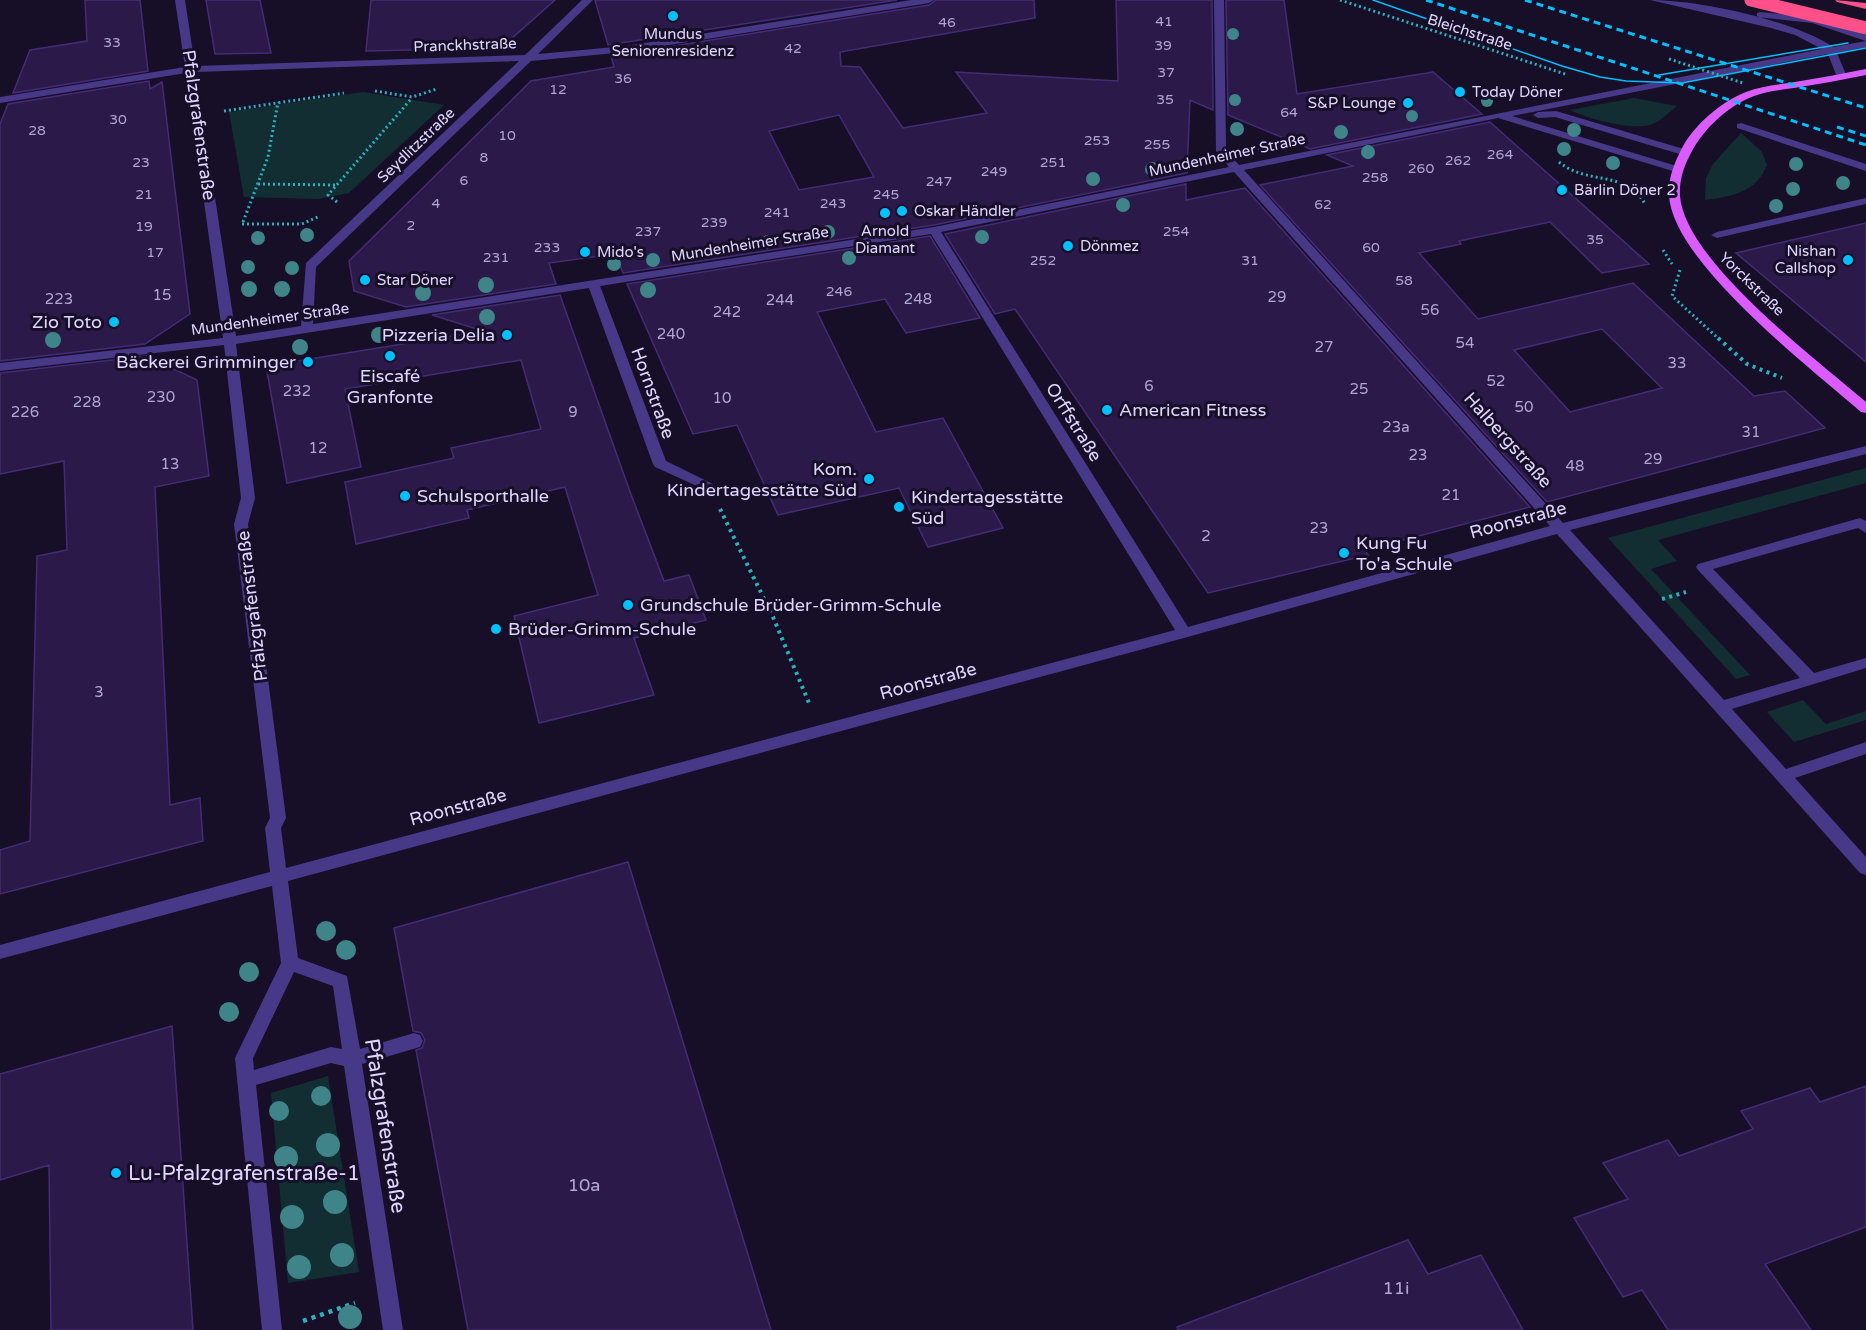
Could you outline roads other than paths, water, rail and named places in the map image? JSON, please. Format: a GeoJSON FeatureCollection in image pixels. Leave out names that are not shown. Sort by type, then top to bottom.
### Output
{"type":"FeatureCollection","features":[{"type":"Feature","properties":{"kind":"highway"},"geometry":{"type":"LineString","coordinates":[[1751,0],[1866,28]]}},
{"type":"Feature","properties":{"kind":"highway"},"geometry":{"type":"LineString","coordinates":[[1841,0],[1866,6]]}},
{"type":"Feature","properties":{"kind":"main road","name":"Yorckstraße"},"geometry":{"type":"LineString","coordinates":[[1866,72],[1758,91],[1721,111],[1702,128],[1683,152],[1676,169],[1675,204],[1695,250],[1727,287],[1866,409]]}},
{"type":"Feature","properties":{"kind":"street","name":"Pfalzgrafenstraße"},"geometry":{"type":"LineString","coordinates":[[180,0],[230,341],[248,498],[241,524],[278,818],[273,828],[290,963],[340,981],[393,1330]]}},
{"type":"Feature","properties":{"kind":"street","name":"Seydlitzstraße"},"geometry":{"type":"LineString","coordinates":[[307,330],[310,266],[363,218],[588,0]]}},
{"type":"Feature","properties":{"kind":"street","name":"Pranckhstraße"},"geometry":{"type":"LineString","coordinates":[[0,100],[191,69],[529,58],[626,49],[929,0]]}},
{"type":"Feature","properties":{"kind":"street","name":"Halbergstraße"},"geometry":{"type":"LineString","coordinates":[[1219,0],[1221,150],[1866,868]]}},
{"type":"Feature","properties":{"kind":"street"},"geometry":{"type":"LineString","coordinates":[[1654,0],[1709,10],[1812,38],[1834,54],[1842,76]]}},
{"type":"Feature","properties":{"kind":"street"},"geometry":{"type":"LineString","coordinates":[[1709,10],[1813,20],[1866,38]]}},
{"type":"Feature","properties":{"kind":"street"},"geometry":{"type":"LineString","coordinates":[[1499,115],[1866,44]]}},
{"type":"Feature","properties":{"kind":"street"},"geometry":{"type":"LineString","coordinates":[[1499,115],[1556,114],[1683,152]]}},
{"type":"Feature","properties":{"kind":"street","name":"Mundenheimer Straße"},"geometry":{"type":"LineString","coordinates":[[0,367],[307,330],[934,230],[1499,115]]}},
{"type":"Feature","properties":{"kind":"street"},"geometry":{"type":"LineString","coordinates":[[1499,115],[1676,169]]}},
{"type":"Feature","properties":{"kind":"street"},"geometry":{"type":"LineString","coordinates":[[1741,126],[1866,168]]}},
{"type":"Feature","properties":{"kind":"street"},"geometry":{"type":"LineString","coordinates":[[1717,235],[1866,201]]}},
{"type":"Feature","properties":{"kind":"street","name":"Orffstraße"},"geometry":{"type":"LineString","coordinates":[[934,230],[1184,633]]}},
{"type":"Feature","properties":{"kind":"street","name":"Hornstraße"},"geometry":{"type":"LineString","coordinates":[[594,285],[660,464],[708,487]]}},
{"type":"Feature","properties":{"kind":"street","name":"Roonstraße"},"geometry":{"type":"LineString","coordinates":[[0,952],[1184,633],[1561,528],[1866,450]]}},
{"type":"Feature","properties":{"kind":"street"},"geometry":{"type":"LineString","coordinates":[[1810,679],[1703,567],[1860,523],[1866,528]]}},
{"type":"Feature","properties":{"kind":"street"},"geometry":{"type":"LineString","coordinates":[[1721,707],[1866,663]]}},
{"type":"Feature","properties":{"kind":"street"},"geometry":{"type":"LineString","coordinates":[[1783,776],[1866,748]]}},
{"type":"Feature","properties":{"kind":"street"},"geometry":{"type":"LineString","coordinates":[[272,1330],[244,1058],[290,963]]}},
{"type":"Feature","properties":{"kind":"street"},"geometry":{"type":"LineString","coordinates":[[247,1080],[331,1054],[352,1059],[414,1041]]}},
{"type":"Feature","properties":{"kind":"tram line"},"geometry":{"type":"LineString","coordinates":[[1373,0],[1562,66],[1600,77],[1626,81],[1682,83],[1866,48]]}},
{"type":"Feature","properties":{"kind":"tram line"},"geometry":{"type":"LineString","coordinates":[[1659,75],[1848,43]]}},
{"type":"Feature","properties":{"kind":"railway"},"geometry":{"type":"LineString","coordinates":[[1426,0],[1866,145]]}},
{"type":"Feature","properties":{"kind":"railway"},"geometry":{"type":"LineString","coordinates":[[1525,0],[1866,108]]}},
{"type":"Feature","properties":{"kind":"railway"},"geometry":{"type":"LineString","coordinates":[[1837,127],[1866,136]]}},
{"type":"Feature","properties":{"kind":"place","name":"Mundus Seniorenresidenz"},"geometry":{"type":"Point","coordinates":[673,16]}},
{"type":"Feature","properties":{"kind":"place","name":"Today Döner"},"geometry":{"type":"Point","coordinates":[1460,92]}},
{"type":"Feature","properties":{"kind":"place","name":"S&P Lounge"},"geometry":{"type":"Point","coordinates":[1408,103]}},
{"type":"Feature","properties":{"kind":"place","name":"Bärlin Döner 2"},"geometry":{"type":"Point","coordinates":[1562,190]}},
{"type":"Feature","properties":{"kind":"place","name":"Oskar Händler"},"geometry":{"type":"Point","coordinates":[902,211]}},
{"type":"Feature","properties":{"kind":"place","name":"Arnold Diamant"},"geometry":{"type":"Point","coordinates":[885,213]}},
{"type":"Feature","properties":{"kind":"place","name":"Dönmez"},"geometry":{"type":"Point","coordinates":[1068,246]}},
{"type":"Feature","properties":{"kind":"place","name":"Mido's"},"geometry":{"type":"Point","coordinates":[585,252]}},
{"type":"Feature","properties":{"kind":"place","name":"Nishan Callshop"},"geometry":{"type":"Point","coordinates":[1848,260]}},
{"type":"Feature","properties":{"kind":"place","name":"Star Döner"},"geometry":{"type":"Point","coordinates":[365,280]}},
{"type":"Feature","properties":{"kind":"place","name":"Zio Toto"},"geometry":{"type":"Point","coordinates":[114,322]}},
{"type":"Feature","properties":{"kind":"place","name":"Pizzeria Delia"},"geometry":{"type":"Point","coordinates":[507,335]}},
{"type":"Feature","properties":{"kind":"place","name":"Eiscafé Granfonte"},"geometry":{"type":"Point","coordinates":[390,356]}},
{"type":"Feature","properties":{"kind":"place","name":"Bäckerei Grimminger"},"geometry":{"type":"Point","coordinates":[308,362]}},
{"type":"Feature","properties":{"kind":"place","name":"American Fitness"},"geometry":{"type":"Point","coordinates":[1107,410]}},
{"type":"Feature","properties":{"kind":"place","name":"Kom. Kindertagesstätte Süd"},"geometry":{"type":"Point","coordinates":[869,479]}},
{"type":"Feature","properties":{"kind":"place","name":"Schulsporthalle"},"geometry":{"type":"Point","coordinates":[405,496]}},
{"type":"Feature","properties":{"kind":"place","name":"Kindertagesstätte Süd"},"geometry":{"type":"Point","coordinates":[899,507]}},
{"type":"Feature","properties":{"kind":"place","name":"Kung Fu To'a Schule"},"geometry":{"type":"Point","coordinates":[1344,553]}},
{"type":"Feature","properties":{"kind":"place","name":"Grundschule Brüder-Grimm-Schule"},"geometry":{"type":"Point","coordinates":[628,605]}},
{"type":"Feature","properties":{"kind":"place","name":"Brüder-Grimm-Schule"},"geometry":{"type":"Point","coordinates":[496,629]}},
{"type":"Feature","properties":{"kind":"place","name":"Lu-Pfalzgrafenstraße-1"},"geometry":{"type":"Point","coordinates":[116,1173]}}]}
